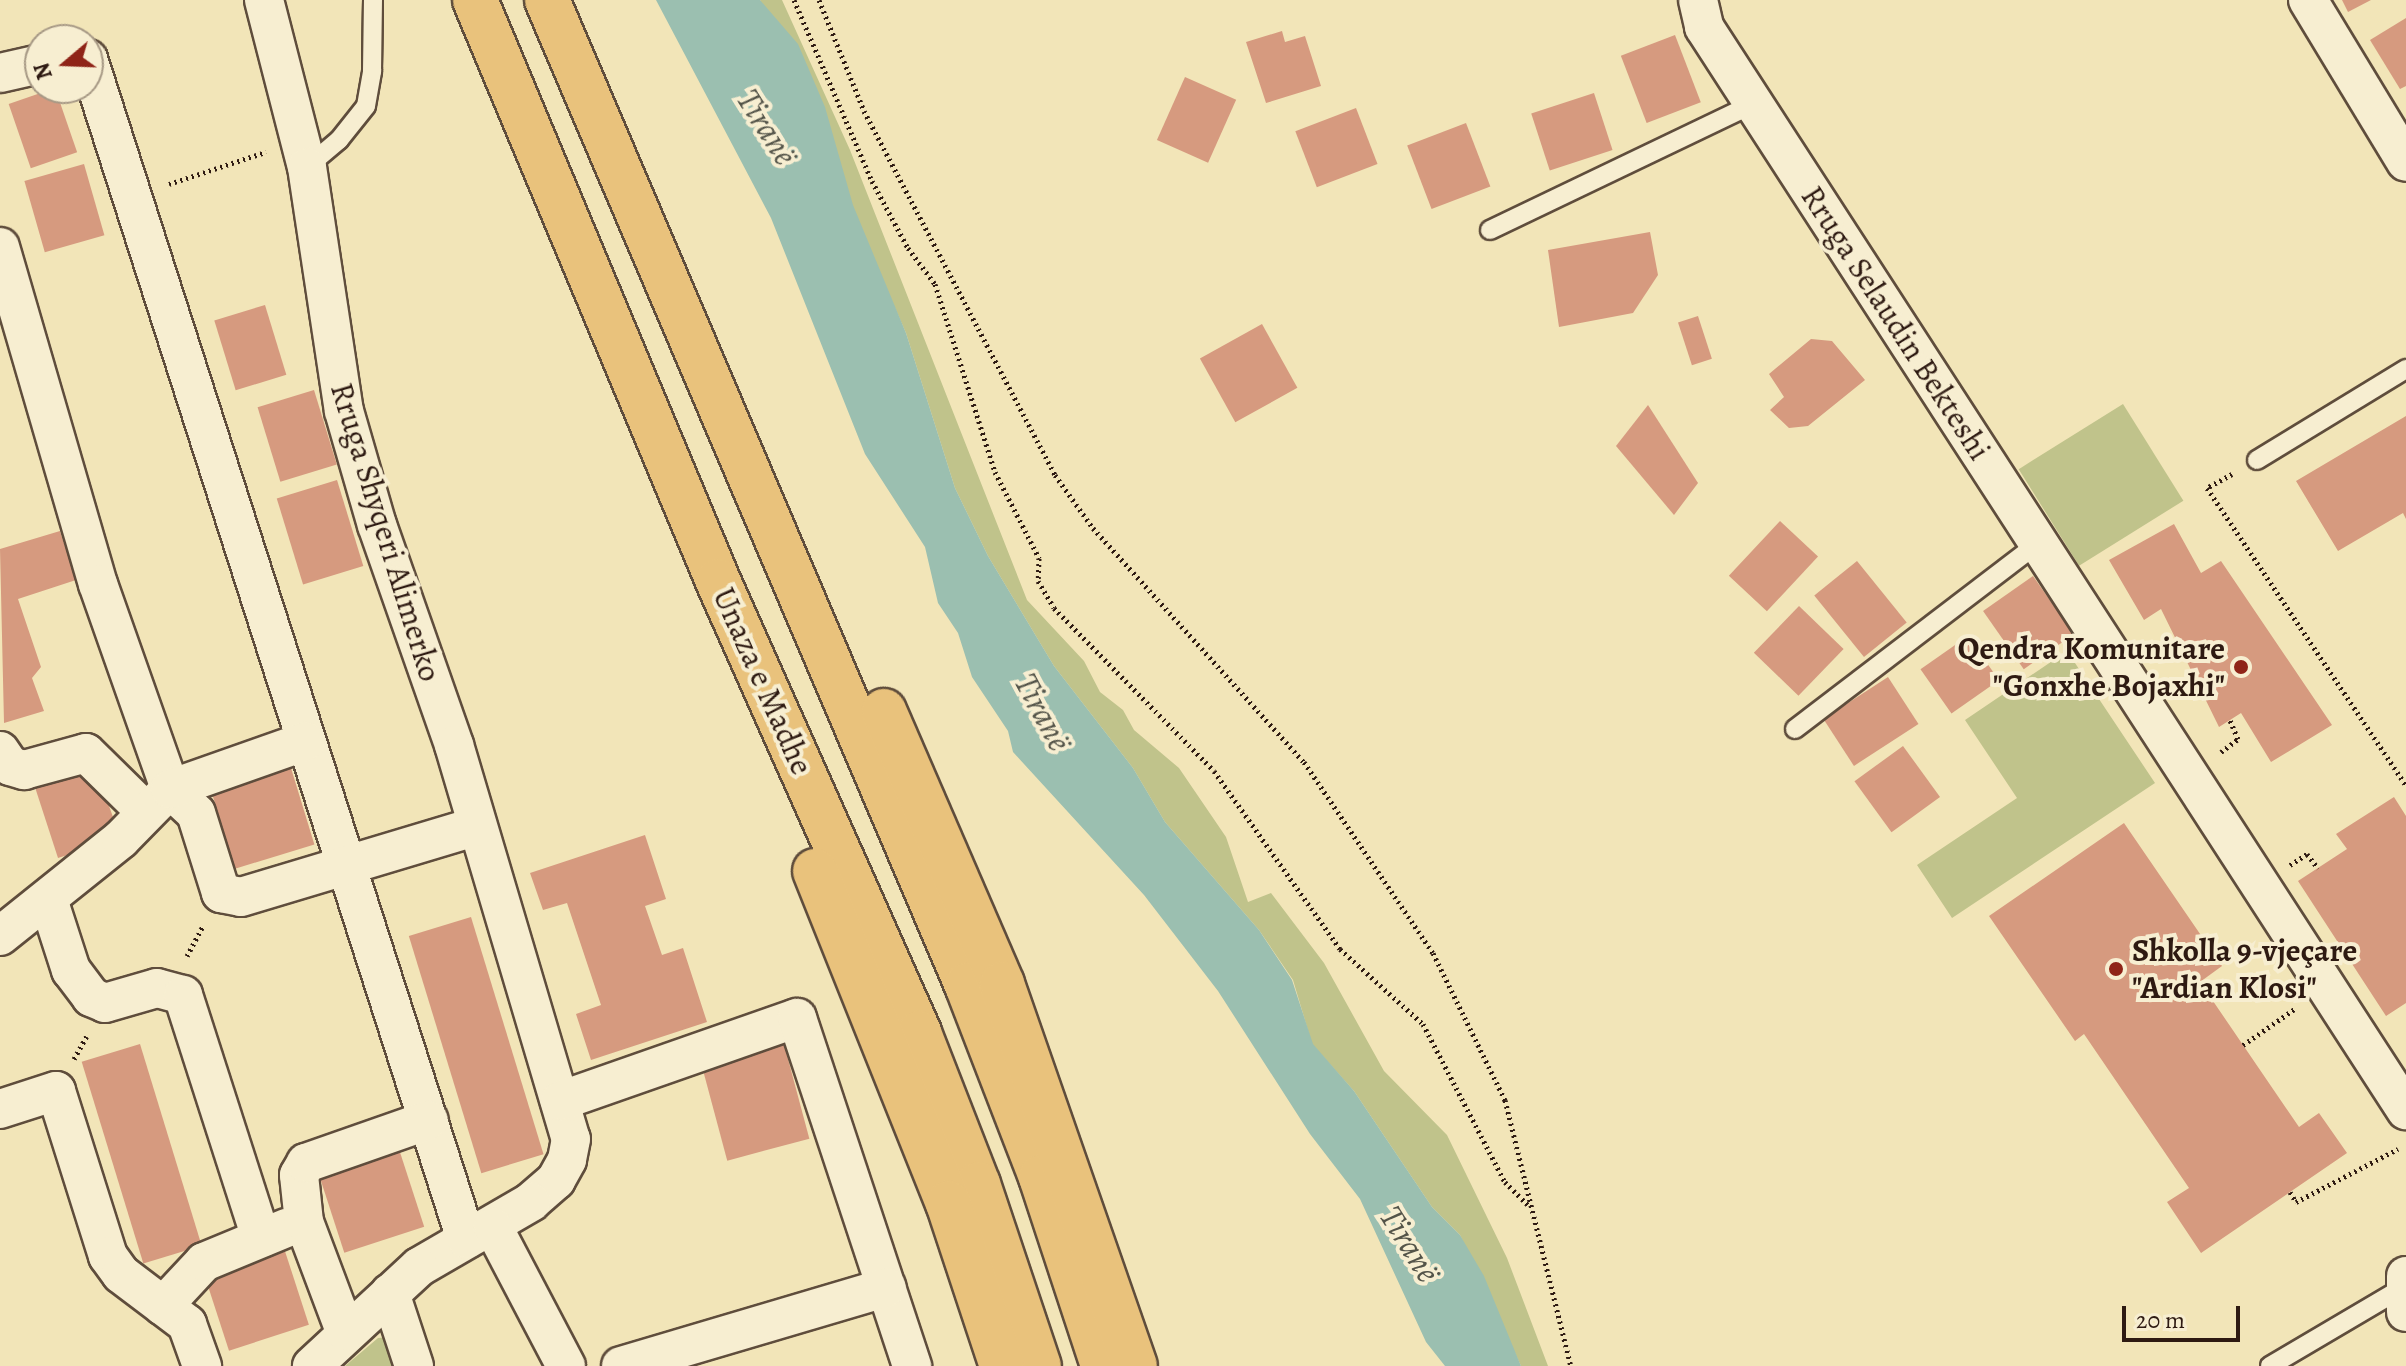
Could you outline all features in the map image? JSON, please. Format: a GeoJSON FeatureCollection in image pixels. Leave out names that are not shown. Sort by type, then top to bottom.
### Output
{"type":"FeatureCollection","features":[{"type":"Feature","properties":{"kind":"highway","name":"Unaza e Madhe"},"geometry":{"type":"LineString","coordinates":[[475,0],[718,581],[919,1033],[978,1184],[1039,1366]]}},
{"type":"Feature","properties":{"kind":"highway"},"geometry":{"type":"LineString","coordinates":[[547,0],[778,535],[973,1000],[1041,1177],[1103,1366]]}},
{"type":"Feature","properties":{"kind":"highway"},"geometry":{"type":"LineString","coordinates":[[778,535],[886,714],[953,865],[1058,1135],[1135,1366]]}},
{"type":"Feature","properties":{"kind":"highway"},"geometry":{"type":"LineString","coordinates":[[718,581],[766,742],[937,1174],[1002,1366]]}},
{"type":"Feature","properties":{"kind":"street","name":"Rruga Shyqeri Alimerko"},"geometry":{"type":"LineString","coordinates":[[264,0],[304,154],[344,411],[477,826],[571,1139],[567,1160],[556,1180],[390,1293],[345,1331],[312,1366]]}},
{"type":"Feature","properties":{"kind":"street","name":"Rruga Selaudin Bekteshi"},"geometry":{"type":"LineString","coordinates":[[1698,0],[1704,27],[1753,104],[2406,1110]]}},
{"type":"Feature","properties":{"kind":"street"},"geometry":{"type":"LineString","coordinates":[[2308,0],[2406,162]]}},
{"type":"Feature","properties":{"kind":"street"},"geometry":{"type":"LineString","coordinates":[[0,73],[24,68]]}},
{"type":"Feature","properties":{"kind":"street"},"geometry":{"type":"LineString","coordinates":[[104,104],[429,1120],[479,1233],[566,1366]]}},
{"type":"Feature","properties":{"kind":"street"},"geometry":{"type":"LineString","coordinates":[[0,247],[157,800]]}},
{"type":"Feature","properties":{"kind":"street"},"geometry":{"type":"LineString","coordinates":[[0,936],[121,839],[157,800],[306,741]]}},
{"type":"Feature","properties":{"kind":"street"},"geometry":{"type":"LineString","coordinates":[[0,751],[10,766],[24,770],[86,753],[157,800],[196,813],[221,893],[241,897],[477,826]]}},
{"type":"Feature","properties":{"kind":"street"},"geometry":{"type":"LineString","coordinates":[[48,899],[79,987],[105,1003],[169,988],[183,995],[261,1238]]}},
{"type":"Feature","properties":{"kind":"street"},"geometry":{"type":"LineString","coordinates":[[560,1101],[797,1018],[912,1366]]}},
{"type":"Feature","properties":{"kind":"street"},"geometry":{"type":"LineString","coordinates":[[0,1109],[56,1091],[108,1256],[121,1274],[187,1324],[202,1366]]}},
{"type":"Feature","properties":{"kind":"street"},"geometry":{"type":"LineString","coordinates":[[345,1331],[304,1222],[299,1175],[306,1163],[429,1120]]}},
{"type":"Feature","properties":{"kind":"street"},"geometry":{"type":"LineString","coordinates":[[163,1306],[190,1271],[304,1222]]}},
{"type":"Feature","properties":{"kind":"street"},"geometry":{"type":"LineString","coordinates":[[621,1366],[887,1287]]}},
{"type":"Feature","properties":{"kind":"street"},"geometry":{"type":"LineString","coordinates":[[390,1293],[414,1366]]}},
{"type":"Feature","properties":{"kind":"lane"},"geometry":{"type":"LineString","coordinates":[[304,154],[339,140],[366,106],[372,71],[373,0]]}},
{"type":"Feature","properties":{"kind":"lane"},"geometry":{"type":"LineString","coordinates":[[1490,230],[1753,104]]}},
{"type":"Feature","properties":{"kind":"lane"},"geometry":{"type":"LineString","coordinates":[[2257,460],[2406,369]]}},
{"type":"Feature","properties":{"kind":"lane"},"geometry":{"type":"LineString","coordinates":[[1795,729],[2037,544]]}},
{"type":"Feature","properties":{"kind":"lane"},"geometry":{"type":"LineString","coordinates":[[2270,1366],[2405,1290]]}},
{"type":"Feature","properties":{"kind":"path"},"geometry":{"type":"LineString","coordinates":[[794,0],[872,181],[908,248],[935,284],[995,472],[1039,558],[1038,581],[1054,608],[1214,771],[1340,949],[1423,1024],[1505,1182],[1530,1206]]}},
{"type":"Feature","properties":{"kind":"path"},"geometry":{"type":"LineString","coordinates":[[819,0],[864,111],[1055,475],[1120,559],[1304,762],[1433,953],[1505,1100],[1571,1366]]}},
{"type":"Feature","properties":{"kind":"path"},"geometry":{"type":"LineString","coordinates":[[135,195],[304,154]]}},
{"type":"Feature","properties":{"kind":"path"},"geometry":{"type":"LineString","coordinates":[[2207,488],[2406,785]]}},
{"type":"Feature","properties":{"kind":"path"},"geometry":{"type":"LineString","coordinates":[[2212,758],[2238,739],[2230,720]]}},
{"type":"Feature","properties":{"kind":"path"},"geometry":{"type":"LineString","coordinates":[[169,988],[221,893]]}},
{"type":"Feature","properties":{"kind":"path"},"geometry":{"type":"LineString","coordinates":[[56,1091],[105,1003]]}},
{"type":"Feature","properties":{"kind":"path"},"geometry":{"type":"LineString","coordinates":[[2243,1045],[2279,1020]]}},
{"type":"Feature","properties":{"kind":"path"},"geometry":{"type":"LineString","coordinates":[[2290,1192],[2296,1202],[2361,1164],[2406,1146]]}},
{"type":"Feature","properties":{"kind":"green space"},"geometry":{"type":"Polygon","coordinates":[[[760,0],[782,0],[850,150],[1027,600],[1084,661],[1100,692],[1123,710],[1134,730],[1179,768],[1226,837],[1248,902],[1271,893],[1324,963],[1384,1071],[1447,1135],[1507,1258],[1548,1366],[1521,1366],[1460,1235],[1432,1207],[1354,1091],[1312,1044],[1293,980],[1259,930],[1165,822],[1133,768],[1054,666],[988,556],[955,488],[906,333],[760,0]]]}},
{"type":"Feature","properties":{"kind":"green space"},"geometry":{"type":"Polygon","coordinates":[[[2123,404],[2183,501],[2079,566],[2019,469],[2123,404]]]}},
{"type":"Feature","properties":{"kind":"green space"},"geometry":{"type":"Polygon","coordinates":[[[2067,651],[2155,783],[1952,918],[1917,865],[2017,798],[1965,720],[2067,651]]]}},
{"type":"Feature","properties":{"kind":"green space"},"geometry":{"type":"Polygon","coordinates":[[[388,1337],[403,1366],[345,1366],[378,1338],[388,1337]]]}},
{"type":"Feature","properties":{"kind":"water","name":"Tiranë"},"geometry":{"type":"Polygon","coordinates":[[[656,0],[760,0],[798,44],[825,107],[853,205],[906,333],[955,488],[988,556],[1054,666],[1133,768],[1165,822],[1259,930],[1292,980],[1313,1044],[1354,1091],[1432,1207],[1460,1235],[1484,1276],[1521,1366],[1445,1366],[1426,1342],[1360,1199],[1310,1134],[1218,991],[1144,895],[1013,752],[1008,731],[972,677],[958,633],[938,603],[925,547],[865,454],[771,218],[656,0]]]}},
{"type":"Feature","properties":{"kind":"building"},"geometry":{"type":"Polygon","coordinates":[[[2342,0],[2371,0],[2348,12],[2342,0]]]}},
{"type":"Feature","properties":{"kind":"building"},"geometry":{"type":"Polygon","coordinates":[[[2406,18],[2406,86],[2400,89],[2370,40],[2406,18]]]}},
{"type":"Feature","properties":{"kind":"building"},"geometry":{"type":"Polygon","coordinates":[[[1282,31],[1285,42],[1305,36],[1321,86],[1266,103],[1246,42],[1282,31]]]}},
{"type":"Feature","properties":{"kind":"building"},"geometry":{"type":"Polygon","coordinates":[[[1675,35],[1701,102],[1647,123],[1621,56],[1675,35]]]}},
{"type":"Feature","properties":{"kind":"building"},"geometry":{"type":"Polygon","coordinates":[[[1185,77],[1236,100],[1208,163],[1157,140],[1185,77]]]}},
{"type":"Feature","properties":{"kind":"building"},"geometry":{"type":"Polygon","coordinates":[[[1594,93],[1613,150],[1550,170],[1531,113],[1594,93]]]}},
{"type":"Feature","properties":{"kind":"building"},"geometry":{"type":"Polygon","coordinates":[[[24,99],[24,104],[61,104],[77,152],[31,168],[9,104],[24,99]]]}},
{"type":"Feature","properties":{"kind":"building"},"geometry":{"type":"Polygon","coordinates":[[[1356,108],[1378,164],[1317,187],[1295,131],[1356,108]]]}},
{"type":"Feature","properties":{"kind":"building"},"geometry":{"type":"Polygon","coordinates":[[[1466,123],[1490,186],[1432,209],[1407,146],[1466,123]]]}},
{"type":"Feature","properties":{"kind":"building"},"geometry":{"type":"Polygon","coordinates":[[[84,164],[104,235],[45,252],[24,181],[84,164]]]}},
{"type":"Feature","properties":{"kind":"building"},"geometry":{"type":"Polygon","coordinates":[[[1650,232],[1658,275],[1633,313],[1559,327],[1548,250],[1650,232]]]}},
{"type":"Feature","properties":{"kind":"building"},"geometry":{"type":"Polygon","coordinates":[[[265,305],[286,375],[236,390],[214,320],[265,305]]]}},
{"type":"Feature","properties":{"kind":"building"},"geometry":{"type":"Polygon","coordinates":[[[1698,316],[1712,359],[1692,365],[1678,322],[1698,316]]]}},
{"type":"Feature","properties":{"kind":"building"},"geometry":{"type":"Polygon","coordinates":[[[1262,324],[1297,388],[1235,422],[1200,358],[1262,324]]]}},
{"type":"Feature","properties":{"kind":"building"},"geometry":{"type":"Polygon","coordinates":[[[1811,339],[1832,341],[1865,380],[1808,426],[1789,428],[1770,410],[1784,397],[1769,374],[1811,339]]]}},
{"type":"Feature","properties":{"kind":"building"},"geometry":{"type":"Polygon","coordinates":[[[314,390],[337,465],[280,482],[258,407],[314,390]]]}},
{"type":"Feature","properties":{"kind":"building"},"geometry":{"type":"Polygon","coordinates":[[[1648,405],[1698,483],[1674,515],[1616,446],[1648,405]]]}},
{"type":"Feature","properties":{"kind":"building"},"geometry":{"type":"Polygon","coordinates":[[[2406,416],[2406,519],[2403,513],[2338,551],[2296,481],[2406,416]]]}},
{"type":"Feature","properties":{"kind":"building"},"geometry":{"type":"Polygon","coordinates":[[[337,480],[363,566],[303,584],[277,498],[337,480]]]}},
{"type":"Feature","properties":{"kind":"building"},"geometry":{"type":"Polygon","coordinates":[[[1780,521],[1818,556],[1767,611],[1729,576],[1780,521]]]}},
{"type":"Feature","properties":{"kind":"building","name":"Qendra Komunitare \"Gonxhe Bojaxhi\""},"geometry":{"type":"Polygon","coordinates":[[[2174,524],[2201,573],[2221,561],[2332,725],[2271,762],[2241,713],[2219,727],[2161,609],[2144,620],[2109,560],[2174,524]]]}},
{"type":"Feature","properties":{"kind":"building"},"geometry":{"type":"Polygon","coordinates":[[[60,531],[76,580],[18,599],[41,667],[32,678],[44,711],[4,723],[0,549],[60,531]]]}},
{"type":"Feature","properties":{"kind":"building"},"geometry":{"type":"Polygon","coordinates":[[[1857,561],[1907,622],[1864,657],[1814,596],[1857,561]]]}},
{"type":"Feature","properties":{"kind":"building"},"geometry":{"type":"Polygon","coordinates":[[[2033,576],[2074,634],[2024,669],[1983,611],[2033,576]]]}},
{"type":"Feature","properties":{"kind":"building"},"geometry":{"type":"Polygon","coordinates":[[[1799,606],[1844,649],[1798,696],[1754,653],[1799,606]]]}},
{"type":"Feature","properties":{"kind":"building"},"geometry":{"type":"Polygon","coordinates":[[[1968,636],[1999,680],[1951,714],[1920,669],[1968,636]]]}},
{"type":"Feature","properties":{"kind":"building"},"geometry":{"type":"Polygon","coordinates":[[[1888,677],[1918,724],[1854,766],[1823,719],[1888,677]]]}},
{"type":"Feature","properties":{"kind":"building"},"geometry":{"type":"Polygon","coordinates":[[[1903,746],[1940,797],[1891,832],[1854,781],[1903,746]]]}},
{"type":"Feature","properties":{"kind":"building"},"geometry":{"type":"Polygon","coordinates":[[[75,762],[100,781],[113,817],[80,851],[58,858],[32,778],[75,762]]]}},
{"type":"Feature","properties":{"kind":"building"},"geometry":{"type":"Polygon","coordinates":[[[291,768],[314,845],[235,869],[212,792],[291,768]]]}},
{"type":"Feature","properties":{"kind":"building"},"geometry":{"type":"Polygon","coordinates":[[[2394,797],[2406,816],[2406,1003],[2386,1016],[2298,881],[2347,849],[2336,834],[2394,797]]]}},
{"type":"Feature","properties":{"kind":"building"},"geometry":{"type":"Polygon","coordinates":[[[2124,823],[2222,966],[2200,982],[2299,1127],[2319,1113],[2347,1153],[2201,1253],[2167,1202],[2189,1188],[2084,1034],[2075,1041],[1989,916],[2124,823]]]}},
{"type":"Feature","properties":{"kind":"building"},"geometry":{"type":"Polygon","coordinates":[[[645,835],[666,899],[645,906],[662,955],[683,948],[707,1022],[591,1060],[576,1014],[601,1005],[567,903],[543,910],[530,873],[645,835]]]}},
{"type":"Feature","properties":{"kind":"building"},"geometry":{"type":"Polygon","coordinates":[[[471,917],[544,1154],[481,1173],[409,936],[471,917]]]}},
{"type":"Feature","properties":{"kind":"building"},"geometry":{"type":"Polygon","coordinates":[[[140,1044],[202,1246],[143,1264],[82,1062],[140,1044]]]}},
{"type":"Feature","properties":{"kind":"building"},"geometry":{"type":"Polygon","coordinates":[[[784,1044],[809,1139],[727,1161],[702,1066],[784,1044]]]}},
{"type":"Feature","properties":{"kind":"building"},"geometry":{"type":"Polygon","coordinates":[[[397,1143],[424,1227],[344,1253],[317,1169],[397,1143]]]}},
{"type":"Feature","properties":{"kind":"building"},"geometry":{"type":"Polygon","coordinates":[[[282,1242],[309,1325],[229,1351],[202,1268],[282,1242]]]}},
{"type":"Feature","properties":{"kind":"place","name":"Qendra Komunitare \"Gonxhe Bojaxhi\""},"geometry":{"type":"Point","coordinates":[2241,667]}},
{"type":"Feature","properties":{"kind":"place","name":"Shkolla 9-vjeçare \"Ardian Klosi\""},"geometry":{"type":"Point","coordinates":[2116,969]}}]}
